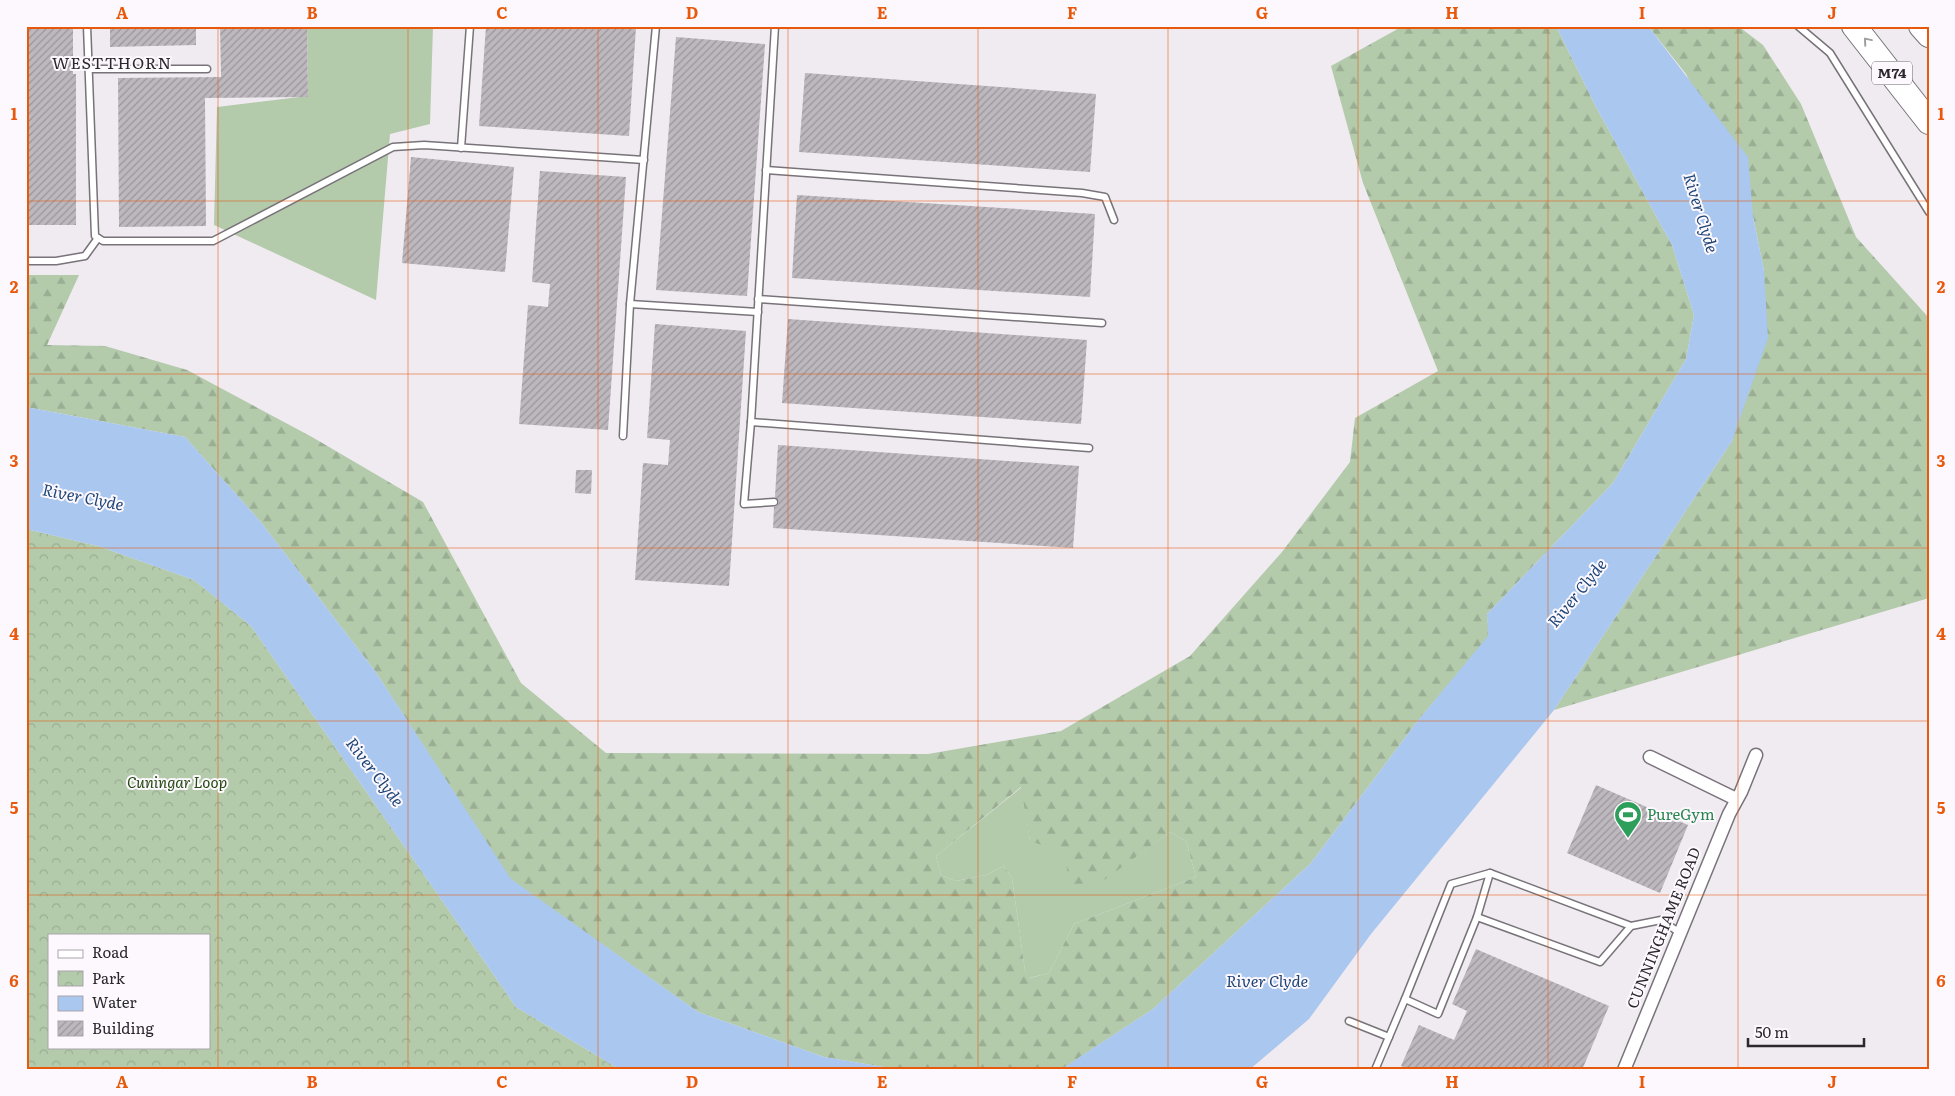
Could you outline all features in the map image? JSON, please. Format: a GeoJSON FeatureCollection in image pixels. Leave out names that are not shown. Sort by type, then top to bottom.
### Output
{"type":"FeatureCollection","features":[{"type":"Feature","properties":{"kind":"highway","name":"M74"},"geometry":{"type":"LineString","coordinates":[[1854,26],[1929,122]]}},
{"type":"Feature","properties":{"kind":"highway"},"geometry":{"type":"LineString","coordinates":[[1922,26],[1929,35]]}},
{"type":"Feature","properties":{"kind":"street","name":"CUNNINGHAME ROAD"},"geometry":{"type":"LineString","coordinates":[[1624,1070],[1736,799],[1741,792],[1756,756]]}},
{"type":"Feature","properties":{"kind":"street"},"geometry":{"type":"LineString","coordinates":[[1650,757],[1736,799]]}},
{"type":"Feature","properties":{"kind":"lane"},"geometry":{"type":"LineString","coordinates":[[88,26],[95,236],[103,241],[213,241],[393,147],[424,145],[644,160]]}},
{"type":"Feature","properties":{"kind":"lane"},"geometry":{"type":"LineString","coordinates":[[461,148],[470,26]]}},
{"type":"Feature","properties":{"kind":"lane"},"geometry":{"type":"LineString","coordinates":[[623,436],[630,304],[656,26]]}},
{"type":"Feature","properties":{"kind":"lane"},"geometry":{"type":"LineString","coordinates":[[774,502],[744,504],[751,422],[775,26]]}},
{"type":"Feature","properties":{"kind":"lane"},"geometry":{"type":"LineString","coordinates":[[1798,26],[1830,53],[1929,212]]}},
{"type":"Feature","properties":{"kind":"lane"},"geometry":{"type":"LineString","coordinates":[[89,69],[207,69]]}},
{"type":"Feature","properties":{"kind":"lane"},"geometry":{"type":"LineString","coordinates":[[766,170],[1105,197],[1114,220]]}},
{"type":"Feature","properties":{"kind":"lane"},"geometry":{"type":"LineString","coordinates":[[26,261],[56,261],[85,256],[98,238]]}},
{"type":"Feature","properties":{"kind":"lane"},"geometry":{"type":"LineString","coordinates":[[758,299],[1102,323]]}},
{"type":"Feature","properties":{"kind":"lane"},"geometry":{"type":"LineString","coordinates":[[630,304],[758,312]]}},
{"type":"Feature","properties":{"kind":"lane"},"geometry":{"type":"LineString","coordinates":[[751,422],[1089,448]]}},
{"type":"Feature","properties":{"kind":"lane"},"geometry":{"type":"LineString","coordinates":[[1377,1069],[1451,884],[1490,873],[1631,926],[1661,920],[1680,933]]}},
{"type":"Feature","properties":{"kind":"lane"},"geometry":{"type":"LineString","coordinates":[[1405,999],[1438,1014],[1477,917],[1490,873]]}},
{"type":"Feature","properties":{"kind":"lane"},"geometry":{"type":"LineString","coordinates":[[1477,917],[1600,962],[1631,926]]}},
{"type":"Feature","properties":{"kind":"lane"},"geometry":{"type":"LineString","coordinates":[[1349,1022],[1389,1037]]}},
{"type":"Feature","properties":{"kind":"green space"},"geometry":{"type":"Polygon","coordinates":[[[307,26],[433,26],[430,124],[390,134],[376,300],[214,225],[217,107],[308,96],[307,26]]]}},
{"type":"Feature","properties":{"kind":"green space"},"geometry":{"type":"Polygon","coordinates":[[[1403,26],[1556,26],[1596,107],[1672,245],[1694,315],[1686,359],[1613,483],[1487,614],[1489,636],[1416,723],[1311,863],[1153,1009],[1062,1069],[902,1070],[824,1057],[698,1012],[510,879],[375,671],[260,521],[185,437],[26,407],[26,275],[79,275],[47,345],[105,346],[187,370],[312,437],[423,502],[521,683],[606,753],[928,754],[1061,731],[1190,656],[1282,552],[1350,462],[1355,418],[1438,371],[1363,183],[1331,66],[1403,26]],[[1021,787],[936,856],[941,875],[956,881],[986,875],[1004,866],[1012,878],[1025,971],[1030,978],[1049,973],[1074,924],[1196,877],[1186,841],[1170,832],[1100,883],[1069,885],[1065,853],[1030,841],[1021,787]]]}},
{"type":"Feature","properties":{"kind":"green space"},"geometry":{"type":"Polygon","coordinates":[[[1648,26],[1738,26],[1763,45],[1801,104],[1856,237],[1929,318],[1929,598],[1554,710],[1732,441],[1764,271],[1753,216],[1686,74],[1648,26]]]}},
{"type":"Feature","properties":{"kind":"green space","name":"Cuningar Loop"},"geometry":{"type":"Polygon","coordinates":[[[26,529],[98,546],[194,580],[251,626],[516,1007],[621,1070],[26,1070],[26,529]]]}},
{"type":"Feature","properties":{"kind":"green space"},"geometry":{"type":"Polygon","coordinates":[[[1022,787],[1030,841],[1135,857],[1170,832],[1186,841],[1196,877],[1074,924],[1049,973],[1029,978],[1025,971],[1012,878],[1004,866],[986,875],[956,881],[941,875],[936,856],[1022,787]]]}},
{"type":"Feature","properties":{"kind":"water","name":"River Clyde"},"geometry":{"type":"Polygon","coordinates":[[[1556,26],[1648,26],[1748,157],[1753,216],[1764,271],[1768,338],[1732,441],[1554,710],[1371,934],[1309,1019],[1249,1070],[1060,1070],[1153,1009],[1311,863],[1416,723],[1488,636],[1487,614],[1613,483],[1686,359],[1694,315],[1672,245],[1596,107],[1556,26]]]}},
{"type":"Feature","properties":{"kind":"water","name":"River Clyde"},"geometry":{"type":"Polygon","coordinates":[[[26,407],[185,437],[260,521],[375,671],[511,879],[698,1012],[824,1057],[902,1070],[621,1070],[516,1007],[251,626],[194,580],[98,546],[26,529],[26,407]]]}},
{"type":"Feature","properties":{"kind":"building"},"geometry":{"type":"Polygon","coordinates":[[[26,26],[73,26],[73,74],[76,74],[76,225],[26,225],[26,26]]]}},
{"type":"Feature","properties":{"kind":"building"},"geometry":{"type":"Polygon","coordinates":[[[110,26],[196,26],[196,45],[110,47],[110,26]]]}},
{"type":"Feature","properties":{"kind":"building"},"geometry":{"type":"Polygon","coordinates":[[[220,26],[307,26],[308,97],[205,98],[206,226],[119,227],[118,78],[221,77],[220,26]]]}},
{"type":"Feature","properties":{"kind":"building"},"geometry":{"type":"Polygon","coordinates":[[[486,26],[636,26],[629,136],[479,126],[486,26]]]}},
{"type":"Feature","properties":{"kind":"building"},"geometry":{"type":"Polygon","coordinates":[[[676,37],[765,44],[747,296],[656,290],[676,37]]]}},
{"type":"Feature","properties":{"kind":"building"},"geometry":{"type":"Polygon","coordinates":[[[805,73],[1096,94],[1090,172],[799,152],[805,73]]]}},
{"type":"Feature","properties":{"kind":"building"},"geometry":{"type":"Polygon","coordinates":[[[411,157],[514,167],[505,272],[402,263],[411,157]]]}},
{"type":"Feature","properties":{"kind":"building"},"geometry":{"type":"Polygon","coordinates":[[[540,171],[626,177],[608,430],[519,424],[528,305],[548,307],[550,284],[532,282],[540,171]]]}},
{"type":"Feature","properties":{"kind":"building"},"geometry":{"type":"Polygon","coordinates":[[[797,195],[1095,214],[1090,297],[792,278],[797,195]]]}},
{"type":"Feature","properties":{"kind":"building"},"geometry":{"type":"Polygon","coordinates":[[[788,319],[1087,340],[1081,424],[782,403],[788,319]]]}},
{"type":"Feature","properties":{"kind":"building"},"geometry":{"type":"Polygon","coordinates":[[[655,324],[746,331],[729,586],[635,580],[643,463],[668,465],[670,440],[647,438],[655,324]]]}},
{"type":"Feature","properties":{"kind":"building"},"geometry":{"type":"Polygon","coordinates":[[[778,445],[1079,466],[1073,548],[773,528],[774,507],[779,502],[775,497],[778,445]]]}},
{"type":"Feature","properties":{"kind":"building"},"geometry":{"type":"Polygon","coordinates":[[[576,470],[592,470],[591,494],[575,493],[576,470]]]}},
{"type":"Feature","properties":{"kind":"building","name":"PureGym"},"geometry":{"type":"Polygon","coordinates":[[[1596,785],[1688,825],[1660,893],[1567,853],[1596,785]]]}},
{"type":"Feature","properties":{"kind":"building"},"geometry":{"type":"Polygon","coordinates":[[[1476,949],[1609,1006],[1582,1070],[1410,1070],[1401,1066],[1419,1025],[1454,1040],[1467,1011],[1452,1004],[1476,949]]]}},
{"type":"Feature","properties":{"kind":"place","name":"PureGym"},"geometry":{"type":"Point","coordinates":[1628,839]}},
{"type":"Feature","properties":{"kind":"district","name":"WESTTHORN"},"geometry":{"type":"Point","coordinates":[112,63]}}]}
